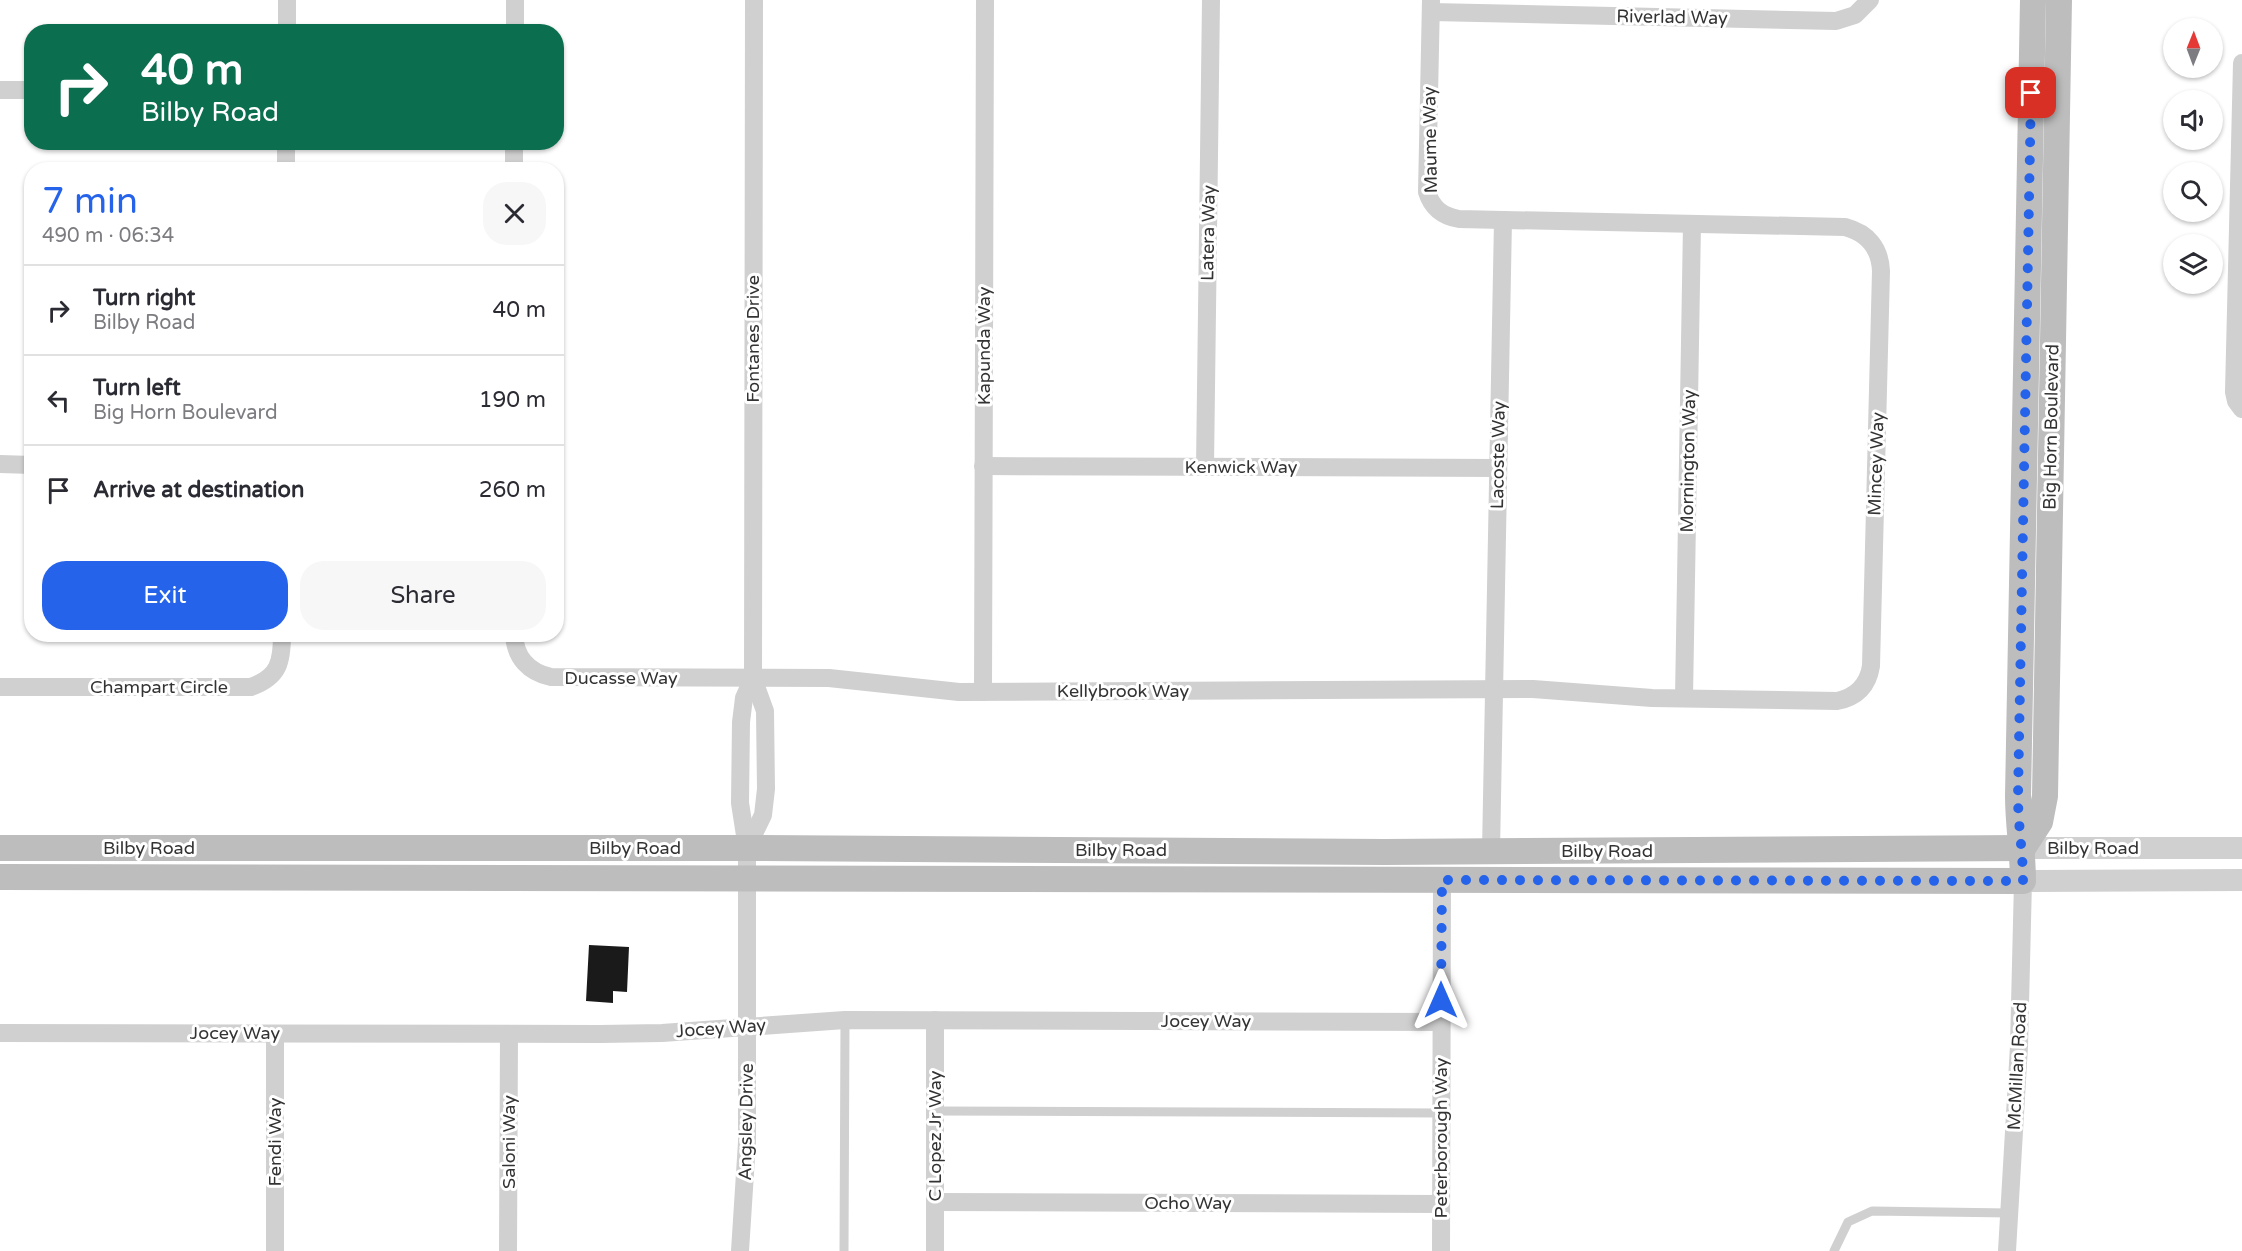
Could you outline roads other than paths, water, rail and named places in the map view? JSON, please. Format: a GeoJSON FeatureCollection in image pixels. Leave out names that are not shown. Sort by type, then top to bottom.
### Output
{"type":"FeatureCollection","features":[{"type":"Feature","properties":{"kind":"main road","name":"Big Horn Boulevard"},"geometry":{"type":"LineString","coordinates":[[2023,881],[2023,848],[2018,796],[2032,0]]}},
{"type":"Feature","properties":{"kind":"main road","name":"Big Horn Boulevard"},"geometry":{"type":"LineString","coordinates":[[2023,848],[2040,822],[2045,795],[2059,0]]}},
{"type":"Feature","properties":{"kind":"main road","name":"Bilby Road"},"geometry":{"type":"LineString","coordinates":[[0,848],[1491,851],[2023,848]]}},
{"type":"Feature","properties":{"kind":"main road","name":"Bilby Road"},"geometry":{"type":"LineString","coordinates":[[0,877],[2023,881]]}},
{"type":"Feature","properties":{"kind":"street"},"geometry":{"type":"LineString","coordinates":[[287,0],[287,24]]}},
{"type":"Feature","properties":{"kind":"street"},"geometry":{"type":"LineString","coordinates":[[514,0],[514,24]]}},
{"type":"Feature","properties":{"kind":"street","name":"Fontanes Drive"},"geometry":{"type":"LineString","coordinates":[[747,848],[763,815],[766,789],[765,711],[753,678],[754,0]]}},
{"type":"Feature","properties":{"kind":"street","name":"Kapunda Way"},"geometry":{"type":"LineString","coordinates":[[982,692],[985,0]]}},
{"type":"Feature","properties":{"kind":"street","name":"Latera Way"},"geometry":{"type":"LineString","coordinates":[[1205,467],[1211,0]]}},
{"type":"Feature","properties":{"kind":"street","name":"Riverlad Way"},"geometry":{"type":"LineString","coordinates":[[1431,6],[1653,8],[1836,21],[1855,15],[1870,0]]}},
{"type":"Feature","properties":{"kind":"street","name":"Maume Way"},"geometry":{"type":"LineString","coordinates":[[1431,6],[1427,192],[1440,213],[1449,218],[1503,220]]}},
{"type":"Feature","properties":{"kind":"street"},"geometry":{"type":"LineString","coordinates":[[2242,63],[2234,392],[2236,401],[2242,409]]}},
{"type":"Feature","properties":{"kind":"street"},"geometry":{"type":"LineString","coordinates":[[0,90],[24,90]]}},
{"type":"Feature","properties":{"kind":"street","name":"Mincey Way"},"geometry":{"type":"LineString","coordinates":[[1494,690],[1562,690],[1652,698],[1837,701],[1852,696],[1865,685],[1870,666],[1881,271],[1874,245],[1861,232],[1845,227],[1503,220]]}},
{"type":"Feature","properties":{"kind":"street","name":"Lacoste Way"},"geometry":{"type":"LineString","coordinates":[[1491,851],[1503,220]]}},
{"type":"Feature","properties":{"kind":"street","name":"Mornington Way"},"geometry":{"type":"LineString","coordinates":[[1684,698],[1692,224]]}},
{"type":"Feature","properties":{"kind":"street"},"geometry":{"type":"LineString","coordinates":[[0,464],[24,465]]}},
{"type":"Feature","properties":{"kind":"street","name":"Kenwick Way"},"geometry":{"type":"LineString","coordinates":[[983,466],[1498,468]]}},
{"type":"Feature","properties":{"kind":"street","name":"Champart Circle"},"geometry":{"type":"LineString","coordinates":[[0,687],[251,687],[261,683],[276,669],[282,651],[282,642]]}},
{"type":"Feature","properties":{"kind":"street","name":"Ducasse Way"},"geometry":{"type":"LineString","coordinates":[[515,642],[525,664],[542,675],[551,677],[753,678]]}},
{"type":"Feature","properties":{"kind":"street","name":"Fontanes Drive"},"geometry":{"type":"LineString","coordinates":[[747,848],[740,803],[741,722],[744,698],[753,678]]}},
{"type":"Feature","properties":{"kind":"street","name":"Kellybrook Way"},"geometry":{"type":"LineString","coordinates":[[753,678],[855,680],[923,689],[982,692],[1494,690]]}},
{"type":"Feature","properties":{"kind":"street","name":"Angsley Drive"},"geometry":{"type":"LineString","coordinates":[[740,1251],[747,1142],[747,848]]}},
{"type":"Feature","properties":{"kind":"street","name":"Bilby Road"},"geometry":{"type":"LineString","coordinates":[[2023,848],[2242,848]]}},
{"type":"Feature","properties":{"kind":"street","name":"Peterborough Way"},"geometry":{"type":"LineString","coordinates":[[1441,1251],[1442,880]]}},
{"type":"Feature","properties":{"kind":"street","name":"Bilby Road"},"geometry":{"type":"LineString","coordinates":[[2023,881],[2242,880]]}},
{"type":"Feature","properties":{"kind":"street","name":"McMillan Road"},"geometry":{"type":"LineString","coordinates":[[2007,1251],[2019,1046],[2023,881]]}},
{"type":"Feature","properties":{"kind":"street","name":"Jocey Way"},"geometry":{"type":"LineString","coordinates":[[0,1033],[663,1033],[845,1020],[1441,1022]]}},
{"type":"Feature","properties":{"kind":"street","name":"C Lopez Jr Way"},"geometry":{"type":"LineString","coordinates":[[935,1020],[935,1251]]}},
{"type":"Feature","properties":{"kind":"street","name":"Fendi Way"},"geometry":{"type":"LineString","coordinates":[[275,1034],[275,1251]]}},
{"type":"Feature","properties":{"kind":"street","name":"Saloni Way"},"geometry":{"type":"LineString","coordinates":[[508,1251],[509,1034]]}},
{"type":"Feature","properties":{"kind":"street","name":"Ocho Way"},"geometry":{"type":"LineString","coordinates":[[935,1202],[1441,1203]]}},
{"type":"Feature","properties":{"kind":"lane"},"geometry":{"type":"LineString","coordinates":[[844,1251],[845,1020]]}},
{"type":"Feature","properties":{"kind":"lane"},"geometry":{"type":"LineString","coordinates":[[935,1111],[1441,1113]]}},
{"type":"Feature","properties":{"kind":"lane"},"geometry":{"type":"LineString","coordinates":[[1834,1251],[1848,1222],[1872,1211],[2009,1213]]}}]}
